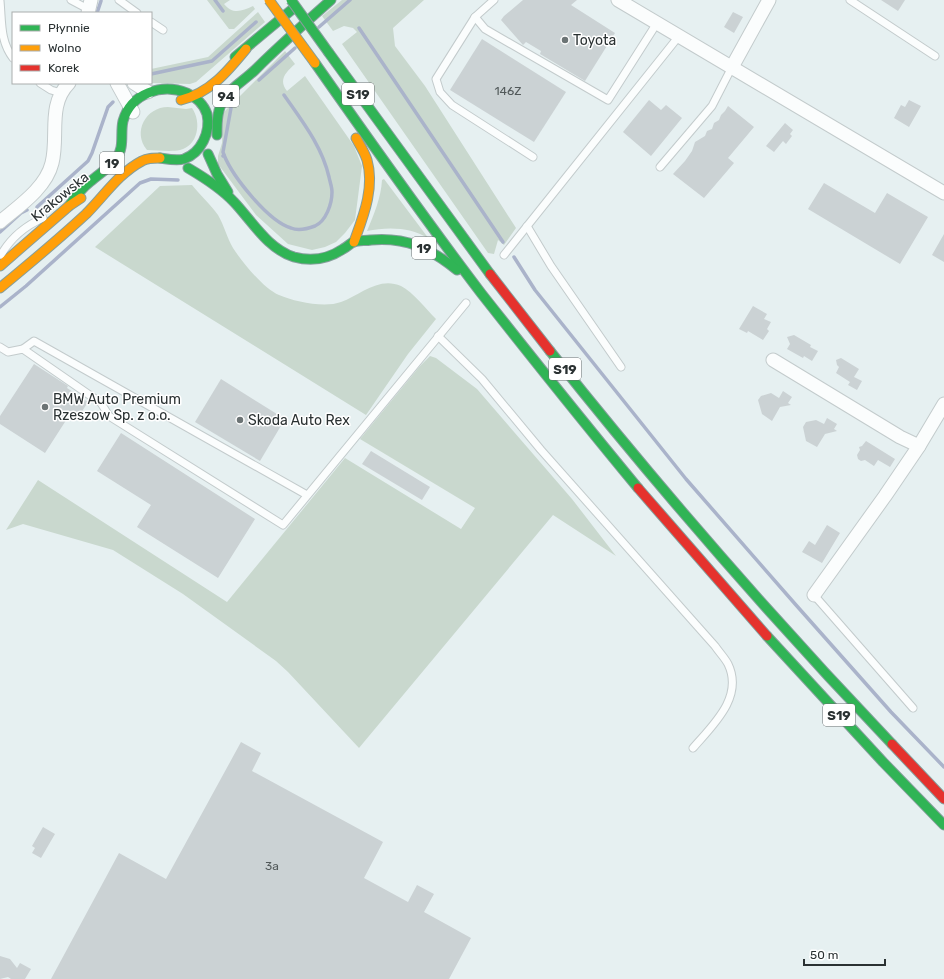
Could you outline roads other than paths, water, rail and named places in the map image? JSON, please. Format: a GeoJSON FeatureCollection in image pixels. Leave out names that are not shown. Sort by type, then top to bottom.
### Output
{"type":"FeatureCollection","features":[{"type":"Feature","properties":{"kind":"main road","name":"S19"},"geometry":{"type":"LineString","coordinates":[[269,0],[385,163],[480,291],[545,374],[672,528],[737,602],[817,691],[944,825]]}},
{"type":"Feature","properties":{"kind":"main road","name":"S19"},"geometry":{"type":"LineString","coordinates":[[291,0],[482,263],[622,441],[753,594],[871,723],[944,799]]}},
{"type":"Feature","properties":{"kind":"main road","name":"19"},"geometry":{"type":"LineString","coordinates":[[137,112],[136,99],[148,92],[163,88],[183,91],[200,86],[228,61],[246,49],[303,0]]}},
{"type":"Feature","properties":{"kind":"main road","name":"94"},"geometry":{"type":"LineString","coordinates":[[188,168],[199,162],[208,154],[214,145],[218,134],[217,116],[221,103],[226,96],[254,71],[270,53],[330,0]]}},
{"type":"Feature","properties":{"kind":"main road","name":"19"},"geometry":{"type":"LineString","coordinates":[[69,206],[85,186],[119,155],[121,150],[123,120],[156,98],[181,100],[202,94],[233,66],[246,49]]}},
{"type":"Feature","properties":{"kind":"main road","name":"94"},"geometry":{"type":"LineString","coordinates":[[203,142],[207,128],[205,112],[212,101],[249,66],[270,53]]}},
{"type":"Feature","properties":{"kind":"main road"},"geometry":{"type":"LineString","coordinates":[[183,91],[194,97],[203,105],[205,112]]}},
{"type":"Feature","properties":{"kind":"main road"},"geometry":{"type":"LineString","coordinates":[[334,91],[366,159],[369,170],[369,199],[354,242]]}},
{"type":"Feature","properties":{"kind":"main road"},"geometry":{"type":"LineString","coordinates":[[145,160],[181,160],[194,153],[203,142],[217,174],[233,201]]}},
{"type":"Feature","properties":{"kind":"main road"},"geometry":{"type":"LineString","coordinates":[[137,151],[141,157],[155,167]]}},
{"type":"Feature","properties":{"kind":"main road","name":"Krakowska"},"geometry":{"type":"LineString","coordinates":[[0,266],[69,206],[90,192],[126,160]]}},
{"type":"Feature","properties":{"kind":"main road","name":"Krakowska"},"geometry":{"type":"LineString","coordinates":[[0,288],[81,218],[102,196],[129,172],[145,160]]}},
{"type":"Feature","properties":{"kind":"main road","name":"19"},"geometry":{"type":"LineString","coordinates":[[188,168],[199,174],[233,201],[271,242],[284,252],[295,257],[311,260],[327,257],[354,242],[390,239],[415,244],[447,262],[480,291]]}},
{"type":"Feature","properties":{"kind":"main road"},"geometry":{"type":"LineString","coordinates":[[178,170],[188,168]]}},
{"type":"Feature","properties":{"kind":"main road","name":"Krakowska"},"geometry":{"type":"LineString","coordinates":[[81,218],[106,201],[124,186]]}},
{"type":"Feature","properties":{"kind":"street"},"geometry":{"type":"LineString","coordinates":[[618,0],[944,193]]}},
{"type":"Feature","properties":{"kind":"street"},"geometry":{"type":"LineString","coordinates":[[732,67],[769,0]]}},
{"type":"Feature","properties":{"kind":"street"},"geometry":{"type":"LineString","coordinates":[[118,84],[137,112]]}},
{"type":"Feature","properties":{"kind":"street"},"geometry":{"type":"LineString","coordinates":[[136,84],[148,92]]}},
{"type":"Feature","properties":{"kind":"street"},"geometry":{"type":"LineString","coordinates":[[0,222],[32,195],[48,174],[52,164],[54,150],[54,121],[56,109],[65,88]]}},
{"type":"Feature","properties":{"kind":"street"},"geometry":{"type":"LineString","coordinates":[[773,360],[900,437],[919,446]]}},
{"type":"Feature","properties":{"kind":"street"},"geometry":{"type":"LineString","coordinates":[[814,594],[885,496],[919,446],[944,404]]}},
{"type":"Feature","properties":{"kind":"lane"},"geometry":{"type":"LineString","coordinates":[[71,0],[89,7]]}},
{"type":"Feature","properties":{"kind":"lane"},"geometry":{"type":"LineString","coordinates":[[119,0],[136,12]]}},
{"type":"Feature","properties":{"kind":"lane"},"geometry":{"type":"LineString","coordinates":[[494,0],[475,17],[436,79],[440,92],[452,105],[533,157]]}},
{"type":"Feature","properties":{"kind":"lane"},"geometry":{"type":"LineString","coordinates":[[850,0],[935,56]]}},
{"type":"Feature","properties":{"kind":"lane"},"geometry":{"type":"LineString","coordinates":[[0,1],[1,35],[8,52],[12,57]]}},
{"type":"Feature","properties":{"kind":"lane"},"geometry":{"type":"LineString","coordinates":[[475,17],[485,29],[608,100],[656,23]]}},
{"type":"Feature","properties":{"kind":"lane"},"geometry":{"type":"LineString","coordinates":[[152,23],[163,30]]}},
{"type":"Feature","properties":{"kind":"lane"},"geometry":{"type":"LineString","coordinates":[[504,255],[679,36]]}},
{"type":"Feature","properties":{"kind":"lane"},"geometry":{"type":"LineString","coordinates":[[660,167],[712,106],[732,67]]}},
{"type":"Feature","properties":{"kind":"lane"},"geometry":{"type":"LineString","coordinates":[[42,84],[52,90],[65,88]]}},
{"type":"Feature","properties":{"kind":"lane"},"geometry":{"type":"LineString","coordinates":[[0,257],[8,244],[32,223],[69,206]]}},
{"type":"Feature","properties":{"kind":"lane"},"geometry":{"type":"LineString","coordinates":[[527,226],[556,272],[621,367]]}},
{"type":"Feature","properties":{"kind":"lane"},"geometry":{"type":"LineString","coordinates":[[23,349],[101,403],[109,416],[283,524],[466,302]]}},
{"type":"Feature","properties":{"kind":"lane"},"geometry":{"type":"LineString","coordinates":[[438,336],[482,379],[541,450],[728,663],[733,686],[728,702],[721,715],[693,748]]}},
{"type":"Feature","properties":{"kind":"lane"},"geometry":{"type":"LineString","coordinates":[[0,347],[8,352],[23,349],[34,341],[307,495]]}},
{"type":"Feature","properties":{"kind":"lane"},"geometry":{"type":"LineString","coordinates":[[814,594],[913,708]]}},
{"type":"Feature","properties":{"kind":"waterway"},"geometry":{"type":"LineString","coordinates":[[215,0],[223,11]]}},
{"type":"Feature","properties":{"kind":"waterway"},"geometry":{"type":"LineString","coordinates":[[319,27],[350,0]]}},
{"type":"Feature","properties":{"kind":"waterway"},"geometry":{"type":"LineString","coordinates":[[97,12],[101,1]]}},
{"type":"Feature","properties":{"kind":"waterway"},"geometry":{"type":"LineString","coordinates":[[152,74],[212,61],[256,22]]}},
{"type":"Feature","properties":{"kind":"waterway"},"geometry":{"type":"LineString","coordinates":[[359,28],[503,242]]}},
{"type":"Feature","properties":{"kind":"waterway"},"geometry":{"type":"LineString","coordinates":[[259,80],[295,48]]}},
{"type":"Feature","properties":{"kind":"waterway"},"geometry":{"type":"LineString","coordinates":[[223,156],[224,155],[243,186],[272,217],[282,224],[294,229],[309,228],[319,224],[328,212],[332,197],[326,166],[311,134],[284,95]]}},
{"type":"Feature","properties":{"kind":"waterway"},"geometry":{"type":"LineString","coordinates":[[37,207],[88,161],[108,107],[113,102]]}},
{"type":"Feature","properties":{"kind":"waterway"},"geometry":{"type":"LineString","coordinates":[[224,155],[223,152],[231,108]]}},
{"type":"Feature","properties":{"kind":"waterway"},"geometry":{"type":"LineString","coordinates":[[0,307],[26,286],[140,183],[151,179],[178,180]]}},
{"type":"Feature","properties":{"kind":"waterway"},"geometry":{"type":"LineString","coordinates":[[0,232],[21,213],[27,210]]}},
{"type":"Feature","properties":{"kind":"waterway"},"geometry":{"type":"LineString","coordinates":[[514,257],[535,290],[686,479],[891,712],[944,767]]}},
{"type":"Feature","properties":{"kind":"place","name":"Toyota"},"geometry":{"type":"Point","coordinates":[565,40]}},
{"type":"Feature","properties":{"kind":"place","name":"BMW Auto Premium Rzeszow Sp. z o.o."},"geometry":{"type":"Point","coordinates":[45,407]}},
{"type":"Feature","properties":{"kind":"place","name":"Skoda Auto Rex"},"geometry":{"type":"Point","coordinates":[240,420]}}]}
